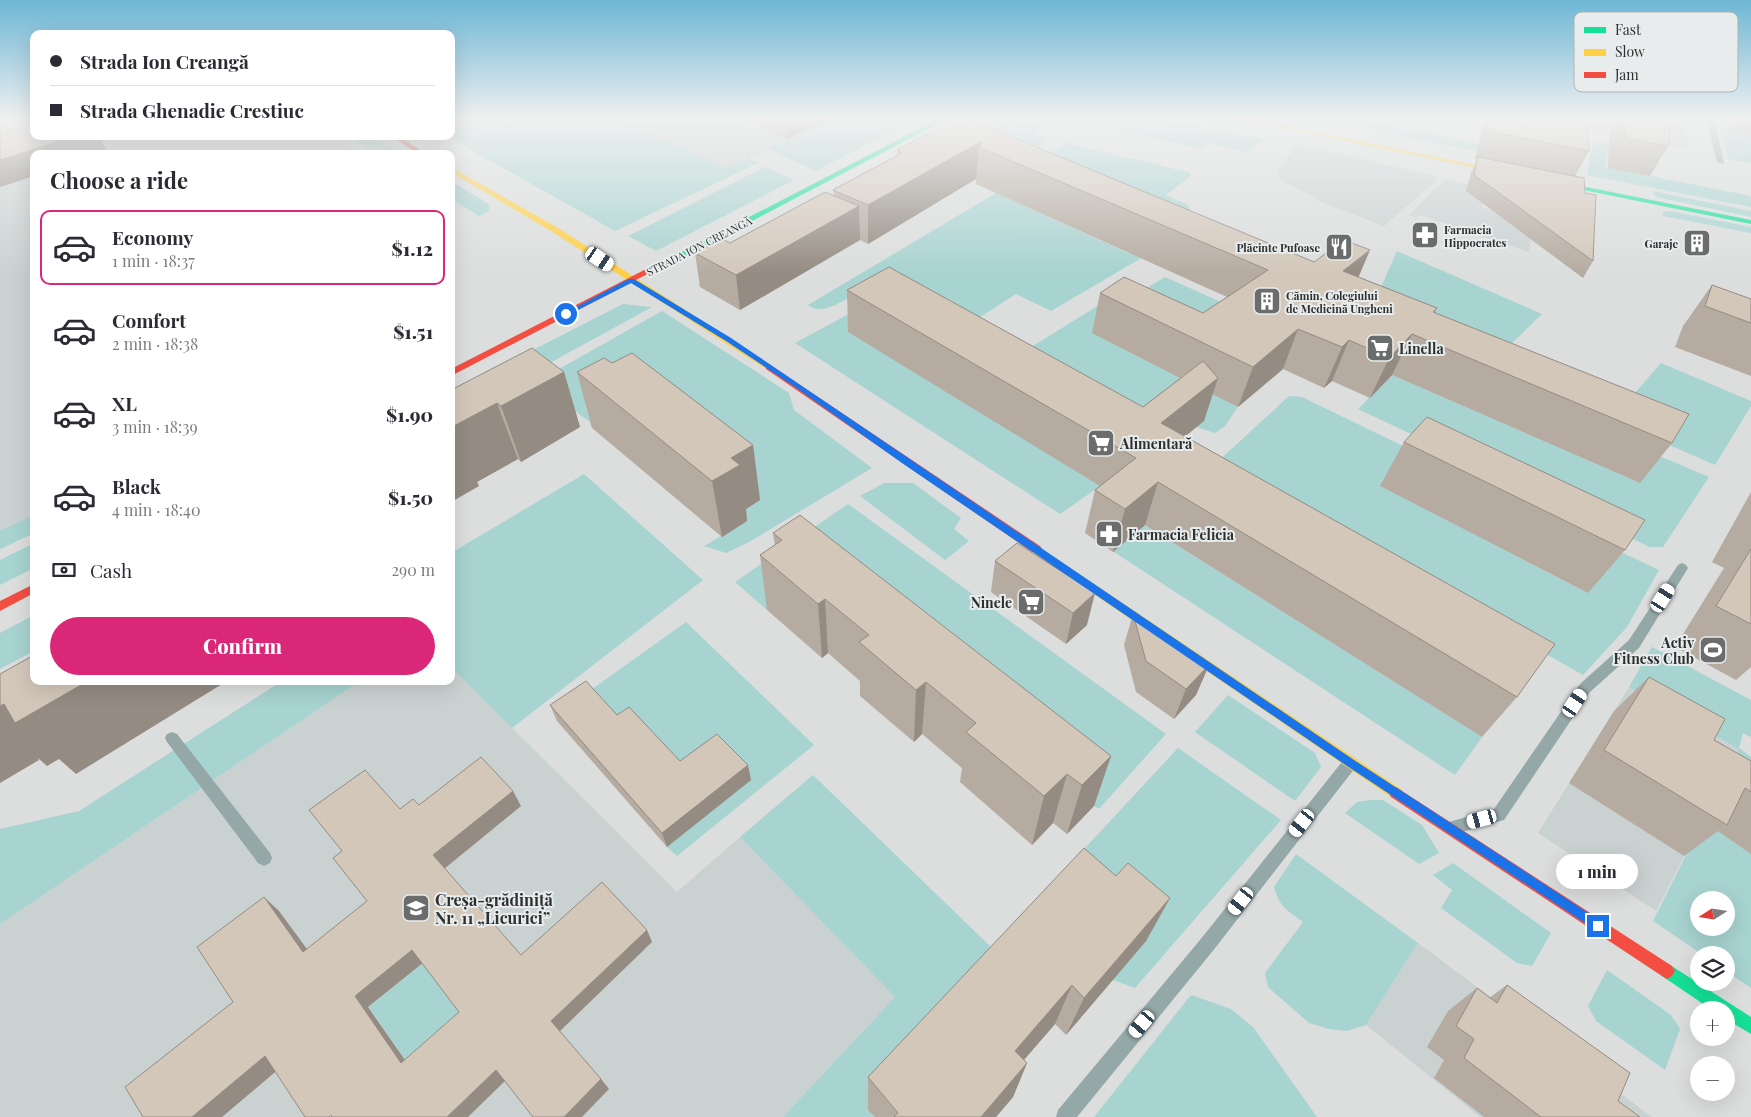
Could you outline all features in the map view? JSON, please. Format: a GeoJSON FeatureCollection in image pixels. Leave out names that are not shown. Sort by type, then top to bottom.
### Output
{"type":"FeatureCollection","features":[{"type":"Feature","properties":{"kind":"street","name":"STRADA ION CREANGĂ"},"geometry":{"type":"LineString","coordinates":[[455,371],[845,170]]}},
{"type":"Feature","properties":{"kind":"street"},"geometry":{"type":"LineString","coordinates":[[1494,170],[1751,222]]}},
{"type":"Feature","properties":{"kind":"street"},"geometry":{"type":"LineString","coordinates":[[455,171],[504,196],[632,280],[728,339],[1350,763],[1751,1026]]}},
{"type":"Feature","properties":{"kind":"street"},"geometry":{"type":"LineString","coordinates":[[0,606],[30,590]]}},
{"type":"Feature","properties":{"kind":"lane"},"geometry":{"type":"LineString","coordinates":[[1449,828],[1499,815],[1585,688],[1634,644],[1682,568]]}},
{"type":"Feature","properties":{"kind":"lane"},"geometry":{"type":"LineString","coordinates":[[172,738],[264,858]]}},
{"type":"Feature","properties":{"kind":"lane"},"geometry":{"type":"LineString","coordinates":[[1065,1117],[1206,946],[1350,763]]}},
{"type":"Feature","properties":{"kind":"shaded area"},"geometry":{"type":"Polygon","coordinates":[[[0,170],[30,170],[30,535],[0,549],[0,170]]]}},
{"type":"Feature","properties":{"kind":"shaded area"},"geometry":{"type":"Polygon","coordinates":[[[507,170],[743,170],[615,231],[507,170]]]}},
{"type":"Feature","properties":{"kind":"shaded area"},"geometry":{"type":"Polygon","coordinates":[[[759,170],[772,170],[794,180],[656,251],[628,236],[759,170]]]}},
{"type":"Feature","properties":{"kind":"shaded area"},"geometry":{"type":"Polygon","coordinates":[[[1053,170],[1180,170],[1188,172],[1191,175],[1189,178],[1166,195],[1188,205],[1195,225],[1053,170]]]}},
{"type":"Feature","properties":{"kind":"shaded area"},"geometry":{"type":"Polygon","coordinates":[[[1278,170],[1408,170],[1437,177],[1434,183],[1384,226],[1321,202],[1315,199],[1316,197],[1287,184],[1278,175],[1278,170]]]}},
{"type":"Feature","properties":{"kind":"shaded area"},"geometry":{"type":"Polygon","coordinates":[[[1588,170],[1622,170],[1751,196],[1751,207],[1587,175],[1588,170]]]}},
{"type":"Feature","properties":{"kind":"shaded area"},"geometry":{"type":"Polygon","coordinates":[[[1446,179],[1468,185],[1466,191],[1483,197],[1482,208],[1534,219],[1529,252],[1420,215],[1417,218],[1409,215],[1446,179]]]}},
{"type":"Feature","properties":{"kind":"shaded area"},"geometry":{"type":"Polygon","coordinates":[[[455,183],[487,203],[490,207],[488,212],[479,216],[455,201],[455,183]]]}},
{"type":"Feature","properties":{"kind":"shaded area"},"geometry":{"type":"Polygon","coordinates":[[[1652,191],[1751,211],[1751,217],[1656,197],[1652,191]]]}},
{"type":"Feature","properties":{"kind":"shaded area"},"geometry":{"type":"Polygon","coordinates":[[[996,193],[1128,253],[1153,237],[1167,243],[1051,311],[1016,294],[977,319],[868,293],[855,295],[828,308],[814,308],[808,305],[996,193]]]}},
{"type":"Feature","properties":{"kind":"shaded area"},"geometry":{"type":"Polygon","coordinates":[[[1670,211],[1751,227],[1751,233],[1663,216],[1663,212],[1670,211]]]}},
{"type":"Feature","properties":{"kind":"shaded area"},"geometry":{"type":"Polygon","coordinates":[[[1397,251],[1542,314],[1506,349],[1627,402],[1661,363],[1751,401],[1751,406],[1715,465],[1369,314],[1397,251]]]}},
{"type":"Feature","properties":{"kind":"shaded area"},"geometry":{"type":"Polygon","coordinates":[[[1165,277],[1311,342],[1132,297],[1165,277]]]}},
{"type":"Feature","properties":{"kind":"shaded area"},"geometry":{"type":"Polygon","coordinates":[[[871,302],[1142,457],[1060,514],[795,343],[871,302]]]}},
{"type":"Feature","properties":{"kind":"shaded area"},"geometry":{"type":"Polygon","coordinates":[[[623,304],[652,307],[455,415],[455,390],[623,304]]]}},
{"type":"Feature","properties":{"kind":"shaded area"},"geometry":{"type":"Polygon","coordinates":[[[1099,305],[1093,333],[1238,407],[1225,426],[1215,433],[1196,427],[1153,433],[1020,354],[1099,305]]]}},
{"type":"Feature","properties":{"kind":"shaded area"},"geometry":{"type":"Polygon","coordinates":[[[662,311],[789,393],[794,410],[872,468],[749,542],[726,553],[704,546],[747,521],[618,414],[592,428],[590,422],[572,409],[455,429],[662,311]]]}},
{"type":"Feature","properties":{"kind":"shaded area"},"geometry":{"type":"Polygon","coordinates":[[[1392,375],[1640,483],[1657,455],[1709,477],[1663,547],[1650,547],[1358,409],[1392,375]]]}},
{"type":"Feature","properties":{"kind":"shaded area"},"geometry":{"type":"Polygon","coordinates":[[[1289,396],[1302,397],[1438,463],[1381,486],[1588,593],[1589,537],[1659,570],[1627,627],[1583,675],[1214,465],[1289,396]]]}},
{"type":"Feature","properties":{"kind":"shaded area"},"geometry":{"type":"Polygon","coordinates":[[[584,474],[703,580],[512,728],[455,671],[455,551],[584,474]]]}},
{"type":"Feature","properties":{"kind":"shaded area"},"geometry":{"type":"Polygon","coordinates":[[[884,483],[913,483],[961,518],[954,529],[969,541],[945,560],[860,496],[884,483]]]}},
{"type":"Feature","properties":{"kind":"shaded area"},"geometry":{"type":"Polygon","coordinates":[[[848,504],[1166,734],[1099,809],[788,595],[767,610],[735,582],[848,504]]]}},
{"type":"Feature","properties":{"kind":"shaded area"},"geometry":{"type":"Polygon","coordinates":[[[1116,507],[1482,737],[1455,775],[1085,533],[1116,507]]]}},
{"type":"Feature","properties":{"kind":"shaded area"},"geometry":{"type":"Polygon","coordinates":[[[30,517],[30,535],[0,549],[0,531],[30,517]]]}},
{"type":"Feature","properties":{"kind":"shaded area"},"geometry":{"type":"Polygon","coordinates":[[[30,545],[30,570],[0,585],[0,560],[30,545]]]}},
{"type":"Feature","properties":{"kind":"shaded area"},"geometry":{"type":"Polygon","coordinates":[[[30,617],[30,653],[0,669],[0,633],[30,617]]]}},
{"type":"Feature","properties":{"kind":"shaded area"},"geometry":{"type":"Polygon","coordinates":[[[686,622],[814,745],[677,856],[667,847],[750,780],[684,776],[623,731],[588,692],[686,622]]]}},
{"type":"Feature","properties":{"kind":"shaded area"},"geometry":{"type":"Polygon","coordinates":[[[1652,647],[1751,700],[1751,737],[1743,733],[1739,748],[1751,757],[1751,988],[1735,977],[1735,946],[1690,946],[1653,921],[1739,749],[1629,687],[1652,647]]]}},
{"type":"Feature","properties":{"kind":"shaded area","name":"Creșa-grădiniță Nr. 11 „Licurici”"},"geometry":{"type":"Polygon","coordinates":[[[455,671],[677,892],[740,837],[895,997],[783,1117],[0,1117],[0,924],[354,685],[455,685],[455,671]]]}},
{"type":"Feature","properties":{"kind":"shaded area"},"geometry":{"type":"Polygon","coordinates":[[[276,685],[354,685],[0,924],[0,829],[79,811],[276,685]]]}},
{"type":"Feature","properties":{"kind":"shaded area"},"geometry":{"type":"Polygon","coordinates":[[[1629,687],[1739,749],[1656,911],[1538,833],[1629,687]]]}},
{"type":"Feature","properties":{"kind":"shaded area"},"geometry":{"type":"Polygon","coordinates":[[[1228,695],[1315,753],[1321,767],[1295,801],[1195,732],[1228,695]]]}},
{"type":"Feature","properties":{"kind":"shaded area"},"geometry":{"type":"Polygon","coordinates":[[[1178,748],[1281,820],[1135,988],[1113,980],[868,1109],[875,1117],[783,1117],[895,997],[740,837],[813,775],[992,948],[1178,748]]]}},
{"type":"Feature","properties":{"kind":"shaded area"},"geometry":{"type":"Polygon","coordinates":[[[1383,800],[1422,825],[1439,853],[1419,864],[1345,813],[1357,802],[1383,800]]]}},
{"type":"Feature","properties":{"kind":"shaded area"},"geometry":{"type":"Polygon","coordinates":[[[1296,854],[1418,943],[1366,1025],[1347,1031],[1329,1029],[1309,1023],[1268,987],[1265,973],[1303,922],[1282,904],[1274,887],[1296,854]]]}},
{"type":"Feature","properties":{"kind":"shaded area"},"geometry":{"type":"Polygon","coordinates":[[[1453,863],[1551,933],[1532,966],[1517,963],[1441,908],[1452,890],[1433,875],[1453,863]]]}},
{"type":"Feature","properties":{"kind":"shaded area"},"geometry":{"type":"Polygon","coordinates":[[[1418,943],[1652,1117],[1480,1117],[1366,1025],[1418,943]]]}},
{"type":"Feature","properties":{"kind":"shaded area"},"geometry":{"type":"Polygon","coordinates":[[[424,962],[470,1023],[414,1073],[369,1007],[424,962]]]}},
{"type":"Feature","properties":{"kind":"shaded area"},"geometry":{"type":"Polygon","coordinates":[[[1607,970],[1671,1015],[1680,1029],[1665,1070],[1596,1021],[1588,1006],[1607,970]]]}},
{"type":"Feature","properties":{"kind":"shaded area"},"geometry":{"type":"Polygon","coordinates":[[[1191,995],[1231,1009],[1253,1027],[1317,1117],[1094,1117],[1191,995]]]}},
{"type":"Feature","properties":{"kind":"building"},"geometry":{"type":"Polygon","coordinates":[[[870,170],[930,170],[868,205],[833,190],[870,170]]]}},
{"type":"Feature","properties":{"kind":"building"},"geometry":{"type":"Polygon","coordinates":[[[1033,170],[1092,170],[1314,262],[1344,240],[1370,250],[1343,271],[1437,308],[1433,312],[1689,414],[1672,443],[1412,334],[1389,358],[1349,340],[1342,347],[1298,329],[1253,367],[1100,293],[1124,277],[1203,313],[1268,270],[1033,170]]]}},
{"type":"Feature","properties":{"kind":"building"},"geometry":{"type":"Polygon","coordinates":[[[1475,170],[1544,170],[1584,178],[1585,193],[1596,195],[1593,261],[1474,175],[1475,170]]]}},
{"type":"Feature","properties":{"kind":"building"},"geometry":{"type":"Polygon","coordinates":[[[825,192],[859,206],[736,275],[695,253],[722,239],[730,243],[825,192]]]}},
{"type":"Feature","properties":{"kind":"building"},"geometry":{"type":"Polygon","coordinates":[[[889,267],[1143,407],[1203,361],[1218,378],[1161,423],[1555,644],[1517,697],[1158,482],[1125,509],[1095,490],[1136,458],[847,290],[889,267]]]}},
{"type":"Feature","properties":{"kind":"building"},"geometry":{"type":"Polygon","coordinates":[[[1712,285],[1751,299],[1751,323],[1705,306],[1712,285]]]}},
{"type":"Feature","properties":{"kind":"building"},"geometry":{"type":"Polygon","coordinates":[[[532,348],[564,372],[501,406],[497,403],[455,425],[455,388],[532,348]]]}},
{"type":"Feature","properties":{"kind":"building"},"geometry":{"type":"Polygon","coordinates":[[[632,353],[753,445],[731,458],[740,465],[712,481],[577,372],[604,358],[612,363],[632,353]]]}},
{"type":"Feature","properties":{"kind":"building"},"geometry":{"type":"Polygon","coordinates":[[[1427,417],[1645,520],[1625,550],[1404,442],[1427,417]]]}},
{"type":"Feature","properties":{"kind":"building"},"geometry":{"type":"Polygon","coordinates":[[[800,515],[1111,756],[1082,785],[1067,774],[1044,796],[966,732],[976,723],[926,682],[916,690],[859,642],[869,635],[825,599],[818,604],[760,555],[782,540],[773,533],[800,515]]]}},
{"type":"Feature","properties":{"kind":"building"},"geometry":{"type":"Polygon","coordinates":[[[1017,543],[1095,593],[1073,613],[995,561],[1017,543]]]}},
{"type":"Feature","properties":{"kind":"building"},"geometry":{"type":"Polygon","coordinates":[[[1751,549],[1751,624],[1716,606],[1751,549]]]}},
{"type":"Feature","properties":{"kind":"building"},"geometry":{"type":"Polygon","coordinates":[[[1133,614],[1209,665],[1186,689],[1146,661],[1133,614]]]}},
{"type":"Feature","properties":{"kind":"building"},"geometry":{"type":"Polygon","coordinates":[[[30,657],[30,685],[81,685],[15,723],[4,704],[0,706],[0,674],[30,657]]]}},
{"type":"Feature","properties":{"kind":"building"},"geometry":{"type":"Polygon","coordinates":[[[1649,677],[1725,719],[1714,740],[1751,761],[1751,792],[1745,788],[1727,825],[1604,750],[1649,677]]]}},
{"type":"Feature","properties":{"kind":"building"},"geometry":{"type":"Polygon","coordinates":[[[586,681],[617,715],[629,707],[680,761],[717,734],[748,765],[662,833],[550,705],[586,681]]]}},
{"type":"Feature","properties":{"kind":"building"},"geometry":{"type":"Polygon","coordinates":[[[481,757],[513,791],[433,855],[521,955],[602,882],[647,930],[551,1021],[601,1079],[564,1117],[533,1117],[496,1070],[447,1117],[332,1117],[331,1115],[329,1117],[305,1117],[265,1056],[192,1117],[143,1117],[125,1087],[233,1002],[197,947],[264,897],[303,952],[367,901],[333,858],[342,851],[309,810],[365,770],[400,809],[413,799],[419,805],[481,757]],[[412,950],[355,996],[401,1063],[459,1012],[412,950]]]}},
{"type":"Feature","properties":{"kind":"building"},"geometry":{"type":"Polygon","coordinates":[[[1084,848],[1116,876],[1128,863],[1170,898],[1084,998],[1072,985],[1015,1051],[1027,1063],[981,1117],[894,1117],[898,1113],[868,1077],[1084,848]]]}},
{"type":"Feature","properties":{"kind":"building"},"geometry":{"type":"Polygon","coordinates":[[[1507,985],[1630,1073],[1618,1101],[1640,1117],[1541,1117],[1464,1058],[1474,1039],[1456,1026],[1477,988],[1497,1003],[1507,985]]]}},
{"type":"Feature","properties":{"kind":"traffic: fast"},"geometry":{"type":"LineString","coordinates":[[655,268],[845,170]]}},
{"type":"Feature","properties":{"kind":"traffic: fast"},"geometry":{"type":"LineString","coordinates":[[1500,171],[1751,222]]}},
{"type":"Feature","properties":{"kind":"traffic: fast"},"geometry":{"type":"LineString","coordinates":[[1667,971],[1751,1026]]}},
{"type":"Feature","properties":{"kind":"traffic: slow"},"geometry":{"type":"LineString","coordinates":[[1496,170],[1500,171]]}},
{"type":"Feature","properties":{"kind":"traffic: slow"},"geometry":{"type":"LineString","coordinates":[[455,171],[557,231],[769,367]]}},
{"type":"Feature","properties":{"kind":"traffic: slow"},"geometry":{"type":"LineString","coordinates":[[1036,549],[1396,793]]}},
{"type":"Feature","properties":{"kind":"traffic: jam"},"geometry":{"type":"LineString","coordinates":[[455,371],[655,268]]}},
{"type":"Feature","properties":{"kind":"traffic: jam"},"geometry":{"type":"LineString","coordinates":[[769,367],[1036,549]]}},
{"type":"Feature","properties":{"kind":"traffic: jam"},"geometry":{"type":"LineString","coordinates":[[0,606],[30,590]]}},
{"type":"Feature","properties":{"kind":"traffic: jam"},"geometry":{"type":"LineString","coordinates":[[1396,793],[1667,971]]}},
{"type":"Feature","properties":{"kind":"place","name":"Farmacia Hippocrates"},"geometry":{"type":"Point","coordinates":[1425,235]}},
{"type":"Feature","properties":{"kind":"place","name":"Garaje"},"geometry":{"type":"Point","coordinates":[1697,243]}},
{"type":"Feature","properties":{"kind":"place","name":"Plăcinte Pufoase"},"geometry":{"type":"Point","coordinates":[1339,247]}},
{"type":"Feature","properties":{"kind":"place","name":"Cămin, Colegiului de Medicină Ungheni"},"geometry":{"type":"Point","coordinates":[1267,301]}},
{"type":"Feature","properties":{"kind":"place","name":"Linella"},"geometry":{"type":"Point","coordinates":[1380,348]}},
{"type":"Feature","properties":{"kind":"place","name":"Alimentară"},"geometry":{"type":"Point","coordinates":[1101,443]}},
{"type":"Feature","properties":{"kind":"place","name":"Farmacia Felicia"},"geometry":{"type":"Point","coordinates":[1109,534]}},
{"type":"Feature","properties":{"kind":"place","name":"Ninele"},"geometry":{"type":"Point","coordinates":[1031,602]}},
{"type":"Feature","properties":{"kind":"place","name":"Activ Fitness Club"},"geometry":{"type":"Point","coordinates":[1713,650]}},
{"type":"Feature","properties":{"kind":"place","name":"Creșa-grădiniță Nr. 11 „Licurici”"},"geometry":{"type":"Point","coordinates":[416,908]}},
{"type":"Feature","properties":{"kind":"route"},"geometry":{"type":"LineString","coordinates":[[566,314],[632,280],[728,339],[800,387],[905,461],[1350,763],[1598,926]]}}]}
